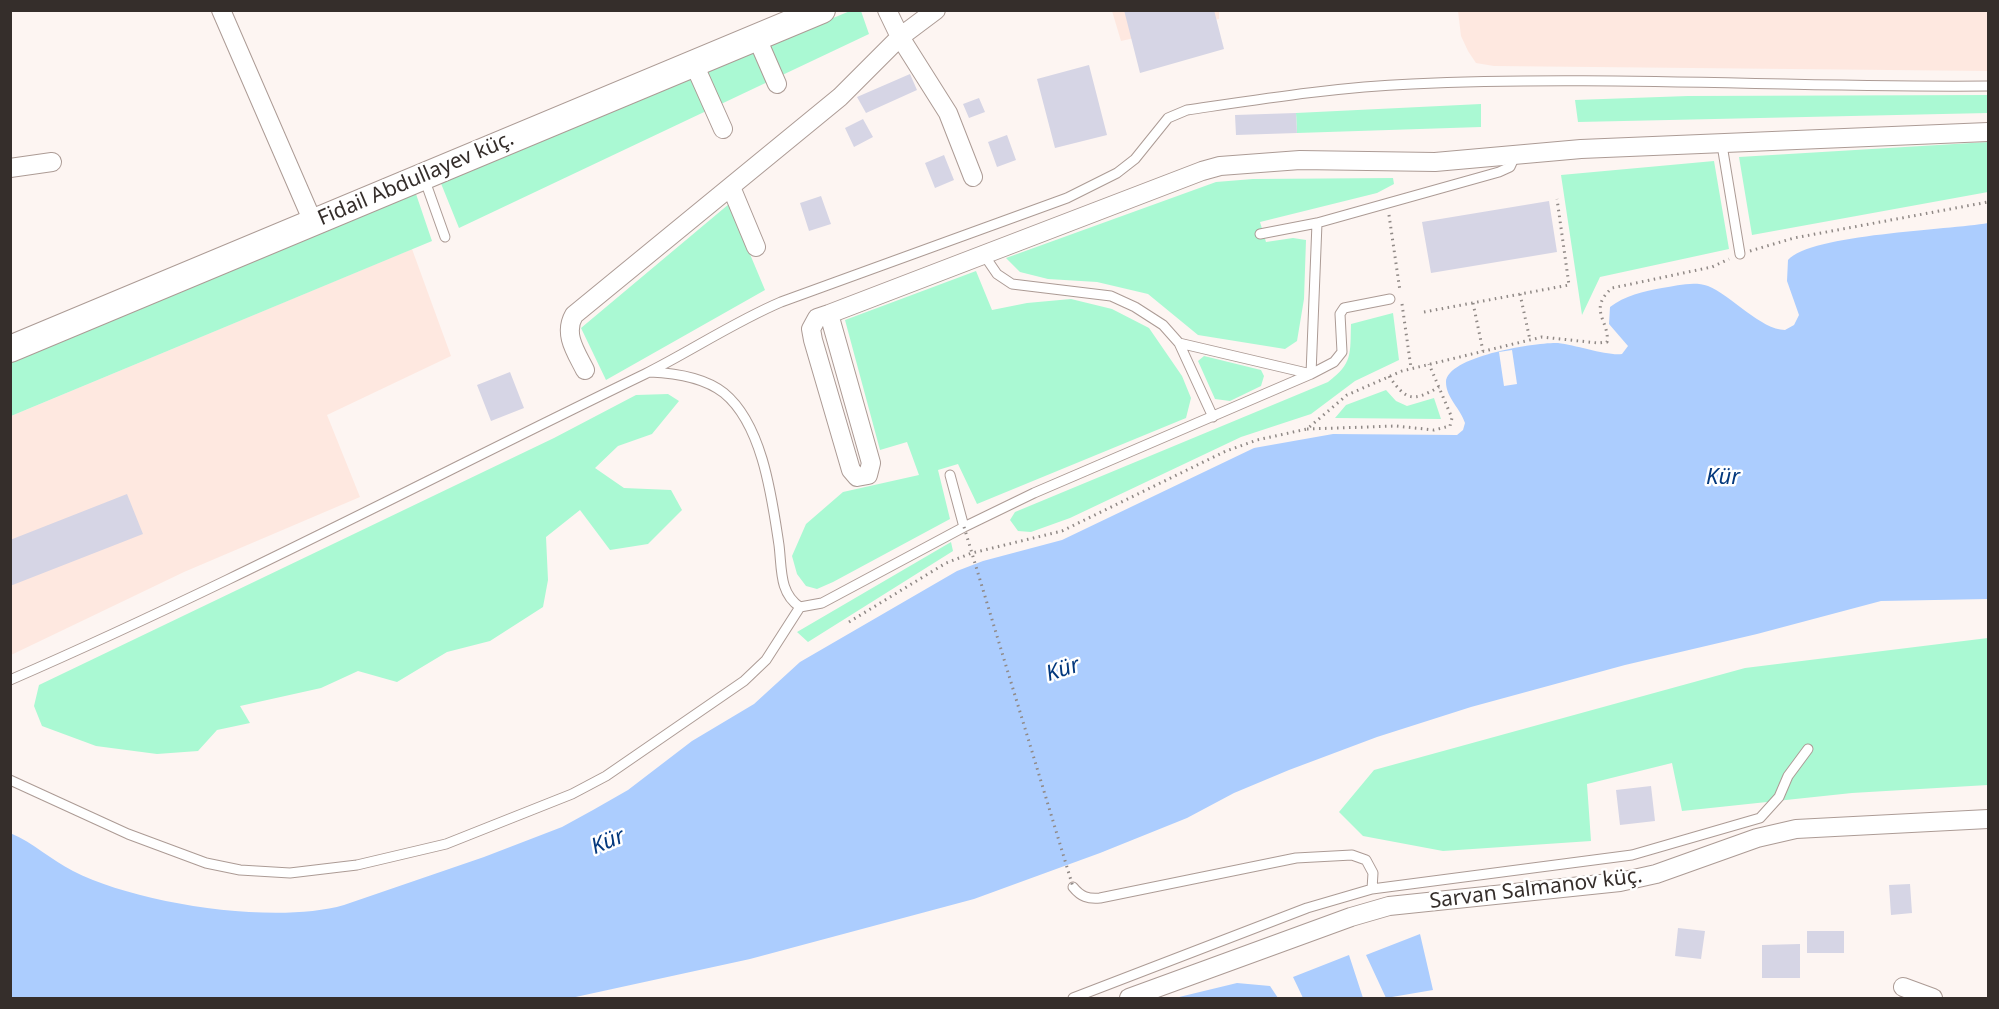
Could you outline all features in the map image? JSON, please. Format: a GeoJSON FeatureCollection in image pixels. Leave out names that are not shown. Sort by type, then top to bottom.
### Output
{"type":"FeatureCollection","features":[{"type":"Feature","properties":{"kind":"street"},"geometry":{"type":"LineString","coordinates":[[221,10],[313,222]]}},
{"type":"Feature","properties":{"kind":"street","name":"Fidail Abdullayev küç."},"geometry":{"type":"LineString","coordinates":[[10,349],[822,10]]}},
{"type":"Feature","properties":{"kind":"street"},"geometry":{"type":"LineString","coordinates":[[886,10],[900,37],[948,113],[973,177]]}},
{"type":"Feature","properties":{"kind":"street"},"geometry":{"type":"LineString","coordinates":[[585,370],[569,337],[568,324],[574,315],[840,98],[900,37],[936,10]]}},
{"type":"Feature","properties":{"kind":"street"},"geometry":{"type":"LineString","coordinates":[[757,38],[777,84]]}},
{"type":"Feature","properties":{"kind":"street"},"geometry":{"type":"LineString","coordinates":[[694,64],[723,129]]}},
{"type":"Feature","properties":{"kind":"street"},"geometry":{"type":"LineString","coordinates":[[829,314],[871,463],[868,475],[863,477],[856,477],[851,470],[813,340],[814,323],[829,314],[1220,166],[1300,160],[1435,162],[1581,149],[1722,145],[1989,132]]}},
{"type":"Feature","properties":{"kind":"street"},"geometry":{"type":"LineString","coordinates":[[10,168],[52,162]]}},
{"type":"Feature","properties":{"kind":"street"},"geometry":{"type":"LineString","coordinates":[[731,187],[756,247]]}},
{"type":"Feature","properties":{"kind":"street","name":"Sarvan Salmanov küç."},"geometry":{"type":"LineString","coordinates":[[1129,999],[1351,917],[1389,906],[1620,882],[1656,874],[1758,838],[1796,830],[1989,819]]}},
{"type":"Feature","properties":{"kind":"street"},"geometry":{"type":"LineString","coordinates":[[1903,987],[1933,999]]}},
{"type":"Feature","properties":{"kind":"lane"},"geometry":{"type":"LineString","coordinates":[[10,680],[126,630],[648,372],[740,320],[781,302],[1067,198],[1117,172],[1135,159],[1168,118],[1187,110],[1326,90],[1413,84],[1550,81],[1862,88],[1989,86]]}},
{"type":"Feature","properties":{"kind":"lane"},"geometry":{"type":"LineString","coordinates":[[1722,145],[1740,254]]}},
{"type":"Feature","properties":{"kind":"lane"},"geometry":{"type":"LineString","coordinates":[[1260,234],[1317,223],[1387,201],[1499,172],[1510,167],[1515,156]]}},
{"type":"Feature","properties":{"kind":"lane"},"geometry":{"type":"LineString","coordinates":[[423,176],[445,237]]}},
{"type":"Feature","properties":{"kind":"lane"},"geometry":{"type":"LineString","coordinates":[[1311,374],[1317,223]]}},
{"type":"Feature","properties":{"kind":"lane"},"geometry":{"type":"LineString","coordinates":[[984,255],[997,274],[1012,284],[1111,296],[1135,307],[1163,325],[1179,343],[1213,417]]}},
{"type":"Feature","properties":{"kind":"lane"},"geometry":{"type":"LineString","coordinates":[[648,372],[671,373],[702,382],[724,393],[742,415],[765,470],[783,586],[790,600],[800,607],[822,603],[964,527],[1034,493],[1213,417],[1334,362],[1342,352],[1340,314],[1344,308],[1390,299]]}},
{"type":"Feature","properties":{"kind":"lane"},"geometry":{"type":"LineString","coordinates":[[1179,343],[1311,374]]}},
{"type":"Feature","properties":{"kind":"lane"},"geometry":{"type":"LineString","coordinates":[[950,475],[964,527]]}},
{"type":"Feature","properties":{"kind":"lane"},"geometry":{"type":"LineString","coordinates":[[10,780],[128,834],[206,863],[240,870],[290,873],[357,865],[446,844],[572,794],[606,776],[744,681],[766,660],[800,607]]}},
{"type":"Feature","properties":{"kind":"lane"},"geometry":{"type":"LineString","coordinates":[[1073,999],[1307,908],[1372,889],[1632,855],[1760,818],[1779,797],[1788,776],[1808,749]]}},
{"type":"Feature","properties":{"kind":"lane"},"geometry":{"type":"LineString","coordinates":[[1073,887],[1079,894],[1089,899],[1100,898],[1296,858],[1342,855],[1366,860],[1373,873],[1372,889]]}},
{"type":"Feature","properties":{"kind":"path"},"geometry":{"type":"LineString","coordinates":[[1424,312],[1569,285],[1557,200]]}},
{"type":"Feature","properties":{"kind":"path"},"geometry":{"type":"LineString","coordinates":[[1387,201],[1411,368]]}},
{"type":"Feature","properties":{"kind":"path"},"geometry":{"type":"LineString","coordinates":[[1307,429],[1347,395],[1411,368],[1530,340],[1556,337],[1598,343],[1607,342],[1607,334],[1600,312],[1606,294],[1612,288],[1712,267],[1740,254],[1794,238],[1989,202]]}},
{"type":"Feature","properties":{"kind":"path"},"geometry":{"type":"LineString","coordinates":[[1520,294],[1530,340]]}},
{"type":"Feature","properties":{"kind":"path"},"geometry":{"type":"LineString","coordinates":[[1473,302],[1483,351]]}},
{"type":"Feature","properties":{"kind":"path"},"geometry":{"type":"LineString","coordinates":[[849,622],[946,563],[1062,531],[1226,451],[1257,440],[1307,429],[1396,426],[1443,429],[1450,426],[1452,418],[1429,364]]}},
{"type":"Feature","properties":{"kind":"path"},"geometry":{"type":"LineString","coordinates":[[1389,376],[1399,392],[1408,397],[1422,396],[1439,387]]}},
{"type":"Feature","properties":{"kind":"path"},"geometry":{"type":"LineString","coordinates":[[964,527],[1073,887]]}},
{"type":"Feature","properties":{"kind":"shaded area"},"geometry":{"type":"Polygon","coordinates":[[[1112,11],[1219,11],[1219,19],[1121,41],[1112,11]]]}},
{"type":"Feature","properties":{"kind":"shaded area"},"geometry":{"type":"Polygon","coordinates":[[[1458,11],[1988,11],[1988,71],[1494,66],[1476,63],[1468,51],[1461,36],[1458,11]]]}},
{"type":"Feature","properties":{"kind":"shaded area"},"geometry":{"type":"Polygon","coordinates":[[[412,249],[451,356],[327,415],[360,497],[184,572],[11,655],[11,416],[412,249]]]}},
{"type":"Feature","properties":{"kind":"green space"},"geometry":{"type":"Polygon","coordinates":[[[850,11],[861,11],[869,34],[459,228],[440,181],[850,11]]]}},
{"type":"Feature","properties":{"kind":"green space"},"geometry":{"type":"Polygon","coordinates":[[[1988,95],[1988,113],[1578,122],[1575,100],[1688,96],[1988,95]]]}},
{"type":"Feature","properties":{"kind":"green space"},"geometry":{"type":"Polygon","coordinates":[[[1481,104],[1481,127],[1297,133],[1296,113],[1481,104]]]}},
{"type":"Feature","properties":{"kind":"green space"},"geometry":{"type":"Polygon","coordinates":[[[1988,142],[1988,192],[1752,235],[1739,157],[1988,142]]]}},
{"type":"Feature","properties":{"kind":"green space"},"geometry":{"type":"Polygon","coordinates":[[[1714,161],[1729,249],[1600,277],[1582,315],[1561,175],[1714,161]]]}},
{"type":"Feature","properties":{"kind":"green space"},"geometry":{"type":"Polygon","coordinates":[[[1393,178],[1394,184],[1377,193],[1260,222],[1266,242],[1293,238],[1306,240],[1304,299],[1297,341],[1285,349],[1198,335],[1148,294],[1097,282],[1048,279],[1020,272],[1006,258],[1216,182],[1253,179],[1393,178]]]}},
{"type":"Feature","properties":{"kind":"green space"},"geometry":{"type":"Polygon","coordinates":[[[416,194],[432,241],[11,416],[11,362],[416,194]]]}},
{"type":"Feature","properties":{"kind":"green space"},"geometry":{"type":"Polygon","coordinates":[[[729,204],[765,290],[606,380],[581,328],[729,204]]]}},
{"type":"Feature","properties":{"kind":"green space"},"geometry":{"type":"Polygon","coordinates":[[[976,271],[992,310],[1027,303],[1071,299],[1112,309],[1149,328],[1182,376],[1191,398],[1186,418],[977,504],[958,464],[938,470],[950,519],[833,582],[817,589],[806,586],[797,574],[792,556],[806,524],[843,492],[919,475],[907,442],[880,450],[845,320],[976,271]]]}},
{"type":"Feature","properties":{"kind":"green space"},"geometry":{"type":"Polygon","coordinates":[[[1393,313],[1399,360],[1355,381],[1311,414],[1241,437],[1070,518],[1031,532],[1018,531],[1010,520],[1015,512],[1328,382],[1342,369],[1349,357],[1351,324],[1393,313]]]}},
{"type":"Feature","properties":{"kind":"green space"},"geometry":{"type":"Polygon","coordinates":[[[1204,356],[1261,370],[1264,376],[1261,386],[1230,401],[1215,399],[1198,361],[1204,356]]]}},
{"type":"Feature","properties":{"kind":"green space"},"geometry":{"type":"Polygon","coordinates":[[[1386,390],[1396,401],[1407,406],[1434,398],[1441,419],[1335,418],[1346,405],[1386,390]]]}},
{"type":"Feature","properties":{"kind":"green space"},"geometry":{"type":"Polygon","coordinates":[[[668,394],[679,401],[652,434],[618,446],[595,468],[624,488],[671,490],[682,510],[648,544],[610,550],[580,510],[546,537],[548,580],[543,607],[490,641],[447,652],[397,682],[358,671],[321,688],[240,706],[250,723],[217,730],[198,751],[157,754],[96,746],[42,726],[34,706],[39,685],[554,438],[636,395],[668,394]]]}},
{"type":"Feature","properties":{"kind":"green space"},"geometry":{"type":"Polygon","coordinates":[[[951,542],[953,551],[808,642],[797,632],[951,542]]]}},
{"type":"Feature","properties":{"kind":"green space"},"geometry":{"type":"Polygon","coordinates":[[[1988,638],[1988,785],[1852,793],[1682,811],[1672,763],[1587,784],[1591,841],[1443,851],[1363,836],[1339,812],[1374,770],[1745,668],[1988,638]]]}},
{"type":"Feature","properties":{"kind":"water","name":"Kür"},"geometry":{"type":"Polygon","coordinates":[[[1988,223],[1988,599],[1881,601],[1757,634],[1625,665],[1471,707],[1377,737],[1289,770],[1234,793],[1187,818],[974,899],[750,959],[571,998],[11,998],[10,833],[65,867],[100,883],[169,902],[245,912],[282,913],[315,911],[344,905],[484,857],[562,827],[628,790],[692,741],[754,704],[800,662],[957,571],[983,561],[1062,540],[1254,448],[1333,434],[1457,435],[1463,430],[1465,423],[1447,388],[1446,382],[1450,373],[1461,365],[1494,352],[1547,343],[1622,354],[1628,346],[1609,324],[1610,307],[1634,294],[1679,285],[1708,286],[1766,324],[1785,330],[1794,325],[1799,315],[1787,281],[1788,260],[1802,251],[1823,244],[1882,234],[1988,223]]]}},
{"type":"Feature","properties":{"kind":"water"},"geometry":{"type":"Polygon","coordinates":[[[1420,934],[1433,990],[1386,998],[1366,955],[1420,934]]]}},
{"type":"Feature","properties":{"kind":"water"},"geometry":{"type":"Polygon","coordinates":[[[1349,955],[1363,998],[1303,998],[1293,977],[1349,955]]]}},
{"type":"Feature","properties":{"kind":"water"},"geometry":{"type":"Polygon","coordinates":[[[1237,983],[1270,986],[1278,998],[1175,998],[1237,983]]]}},
{"type":"Feature","properties":{"kind":"pier"},"geometry":{"type":"Polygon","coordinates":[[[1512,350],[1517,384],[1504,386],[1499,352],[1512,350]]]}},
{"type":"Feature","properties":{"kind":"building"},"geometry":{"type":"Polygon","coordinates":[[[1124,10],[1214,10],[1224,49],[1140,73],[1124,10]]]}},
{"type":"Feature","properties":{"kind":"building"},"geometry":{"type":"Polygon","coordinates":[[[1089,65],[1107,135],[1055,148],[1037,79],[1089,65]]]}},
{"type":"Feature","properties":{"kind":"building"},"geometry":{"type":"Polygon","coordinates":[[[910,74],[917,90],[866,113],[857,97],[910,74]]]}},
{"type":"Feature","properties":{"kind":"building"},"geometry":{"type":"Polygon","coordinates":[[[979,98],[985,112],[969,118],[963,104],[979,98]]]}},
{"type":"Feature","properties":{"kind":"building"},"geometry":{"type":"Polygon","coordinates":[[[1296,113],[1297,133],[1236,135],[1235,115],[1296,113]]]}},
{"type":"Feature","properties":{"kind":"building"},"geometry":{"type":"Polygon","coordinates":[[[863,119],[873,137],[854,147],[845,128],[863,119]]]}},
{"type":"Feature","properties":{"kind":"building"},"geometry":{"type":"Polygon","coordinates":[[[1007,135],[1016,160],[997,167],[988,142],[1007,135]]]}},
{"type":"Feature","properties":{"kind":"building"},"geometry":{"type":"Polygon","coordinates":[[[944,155],[954,180],[935,188],[925,163],[944,155]]]}},
{"type":"Feature","properties":{"kind":"building"},"geometry":{"type":"Polygon","coordinates":[[[821,196],[831,224],[809,231],[800,203],[821,196]]]}},
{"type":"Feature","properties":{"kind":"building"},"geometry":{"type":"Polygon","coordinates":[[[1549,201],[1557,252],[1431,273],[1422,222],[1549,201]]]}},
{"type":"Feature","properties":{"kind":"building"},"geometry":{"type":"Polygon","coordinates":[[[510,372],[524,408],[491,421],[477,385],[510,372]]]}},
{"type":"Feature","properties":{"kind":"building"},"geometry":{"type":"Polygon","coordinates":[[[127,494],[143,534],[10,586],[10,540],[127,494]]]}},
{"type":"Feature","properties":{"kind":"building"},"geometry":{"type":"Polygon","coordinates":[[[1651,786],[1655,821],[1620,825],[1616,790],[1651,786]]]}},
{"type":"Feature","properties":{"kind":"building"},"geometry":{"type":"Polygon","coordinates":[[[1910,884],[1912,913],[1891,915],[1889,885],[1910,884]]]}},
{"type":"Feature","properties":{"kind":"building"},"geometry":{"type":"Polygon","coordinates":[[[1678,928],[1705,931],[1701,959],[1675,956],[1678,928]]]}},
{"type":"Feature","properties":{"kind":"building"},"geometry":{"type":"Polygon","coordinates":[[[1807,931],[1844,931],[1844,953],[1807,953],[1807,931]]]}},
{"type":"Feature","properties":{"kind":"building"},"geometry":{"type":"Polygon","coordinates":[[[1800,944],[1800,978],[1762,978],[1762,945],[1800,944]]]}}]}
